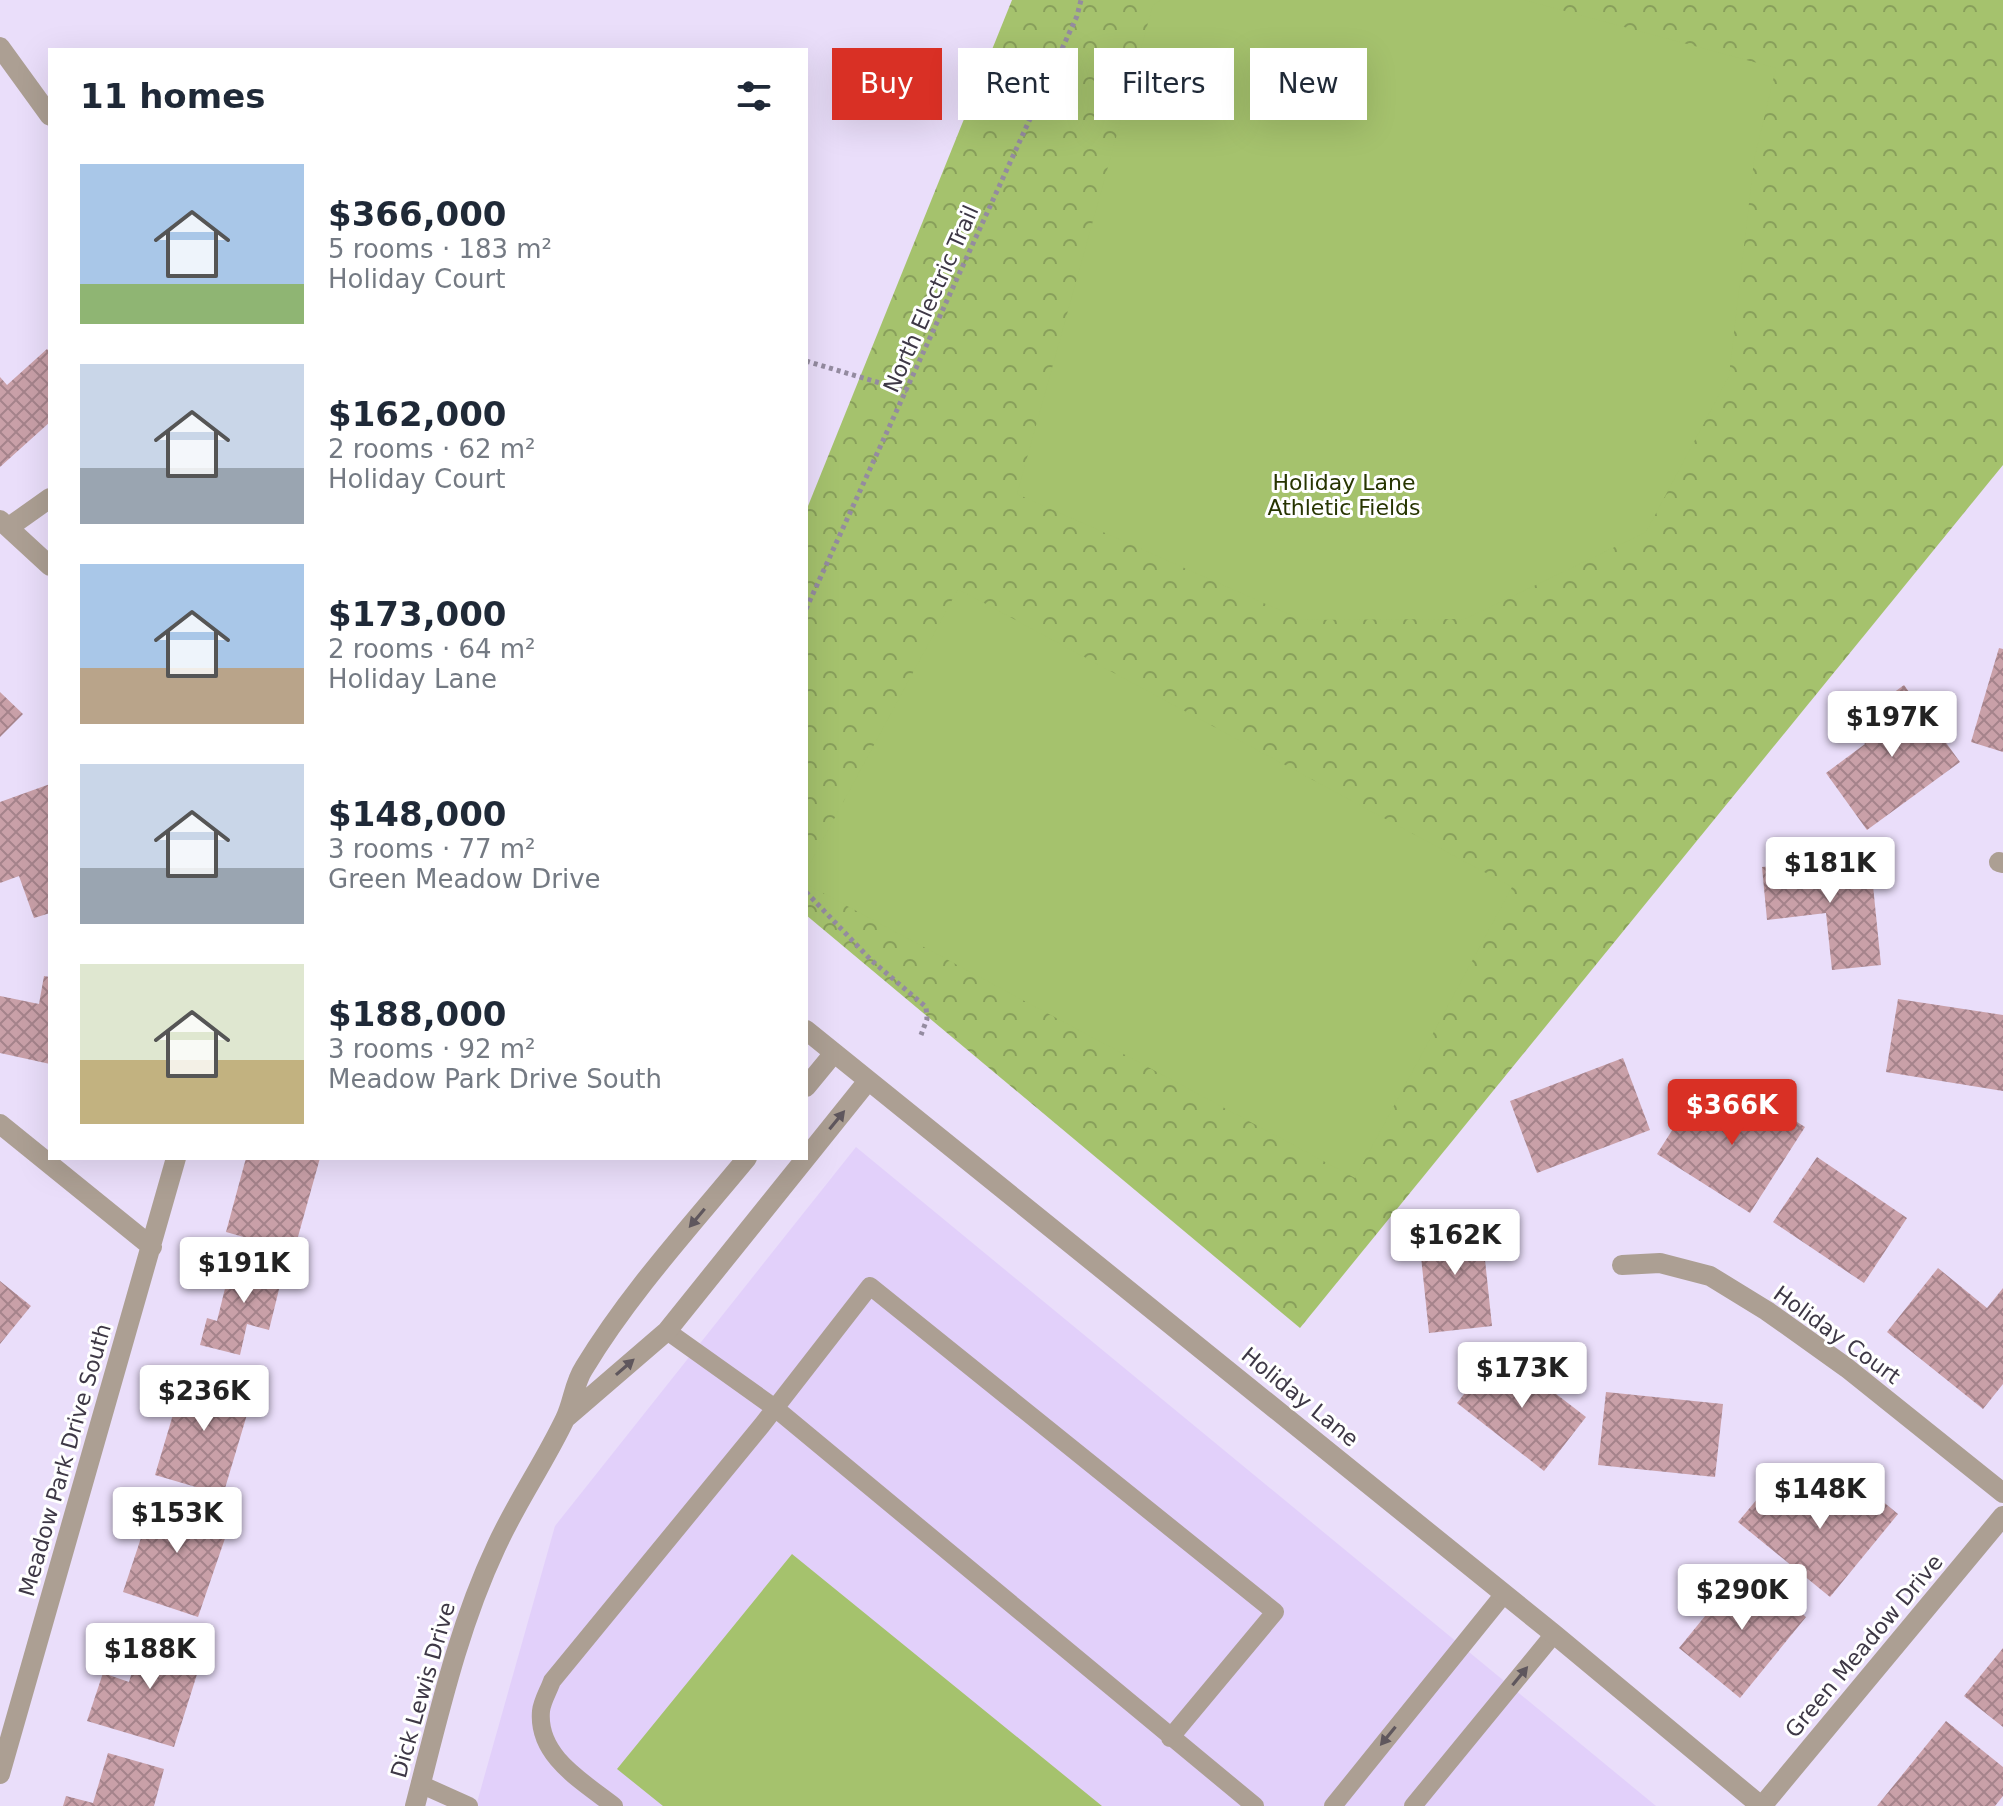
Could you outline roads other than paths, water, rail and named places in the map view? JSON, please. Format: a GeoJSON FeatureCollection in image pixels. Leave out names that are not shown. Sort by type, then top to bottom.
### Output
{"type":"FeatureCollection","features":[{"type":"Feature","properties":{"kind":"street"},"geometry":{"type":"LineString","coordinates":[[0,47],[48,113]]}},
{"type":"Feature","properties":{"kind":"street"},"geometry":{"type":"LineString","coordinates":[[48,499],[4,524],[48,564]]}},
{"type":"Feature","properties":{"kind":"street","name":"Holiday Lane"},"geometry":{"type":"LineString","coordinates":[[808,1032],[1554,1634],[1761,1806]]}},
{"type":"Feature","properties":{"kind":"street"},"geometry":{"type":"LineString","coordinates":[[808,1085],[834,1053]]}},
{"type":"Feature","properties":{"kind":"street","name":"Dick Lewis Drive"},"geometry":{"type":"LineString","coordinates":[[808,1156],[867,1082]]}},
{"type":"Feature","properties":{"kind":"street"},"geometry":{"type":"LineString","coordinates":[[0,1124],[152,1247]]}},
{"type":"Feature","properties":{"kind":"street","name":"Meadow Park Drive South"},"geometry":{"type":"LineString","coordinates":[[0,1774],[5,1732],[175,1160]]}},
{"type":"Feature","properties":{"kind":"street","name":"Dick Lewis Drive"},"geometry":{"type":"LineString","coordinates":[[418,1799],[451,1665],[471,1604],[502,1533],[566,1418],[582,1371],[637,1291],[745,1160]]}},
{"type":"Feature","properties":{"kind":"street","name":"Dick Lewis Drive"},"geometry":{"type":"LineString","coordinates":[[566,1418],[667,1331],[804,1160]]}},
{"type":"Feature","properties":{"kind":"street","name":"Holiday Court"},"geometry":{"type":"LineString","coordinates":[[1622,1265],[1660,1263],[1710,1276],[1767,1311],[1847,1368],[2003,1493]]}},
{"type":"Feature","properties":{"kind":"street","name":"Green Meadow Drive"},"geometry":{"type":"LineString","coordinates":[[1761,1806],[2003,1516]]}},
{"type":"Feature","properties":{"kind":"lane"},"geometry":{"type":"LineString","coordinates":[[614,1806],[556,1759],[542,1734],[541,1708],[552,1681],[775,1408],[870,1286],[1275,1612],[1170,1738]]}},
{"type":"Feature","properties":{"kind":"lane"},"geometry":{"type":"LineString","coordinates":[[667,1331],[775,1408],[1255,1806]]}},
{"type":"Feature","properties":{"kind":"lane"},"geometry":{"type":"LineString","coordinates":[[1333,1806],[1504,1594]]}},
{"type":"Feature","properties":{"kind":"lane"},"geometry":{"type":"LineString","coordinates":[[1413,1806],[1554,1634]]}},
{"type":"Feature","properties":{"kind":"lane"},"geometry":{"type":"LineString","coordinates":[[418,1799],[469,1806]]}},
{"type":"Feature","properties":{"kind":"park label","name":"Holiday Lane Athletic Fields"},"geometry":{"type":"Point","coordinates":[1344,494]}}]}
